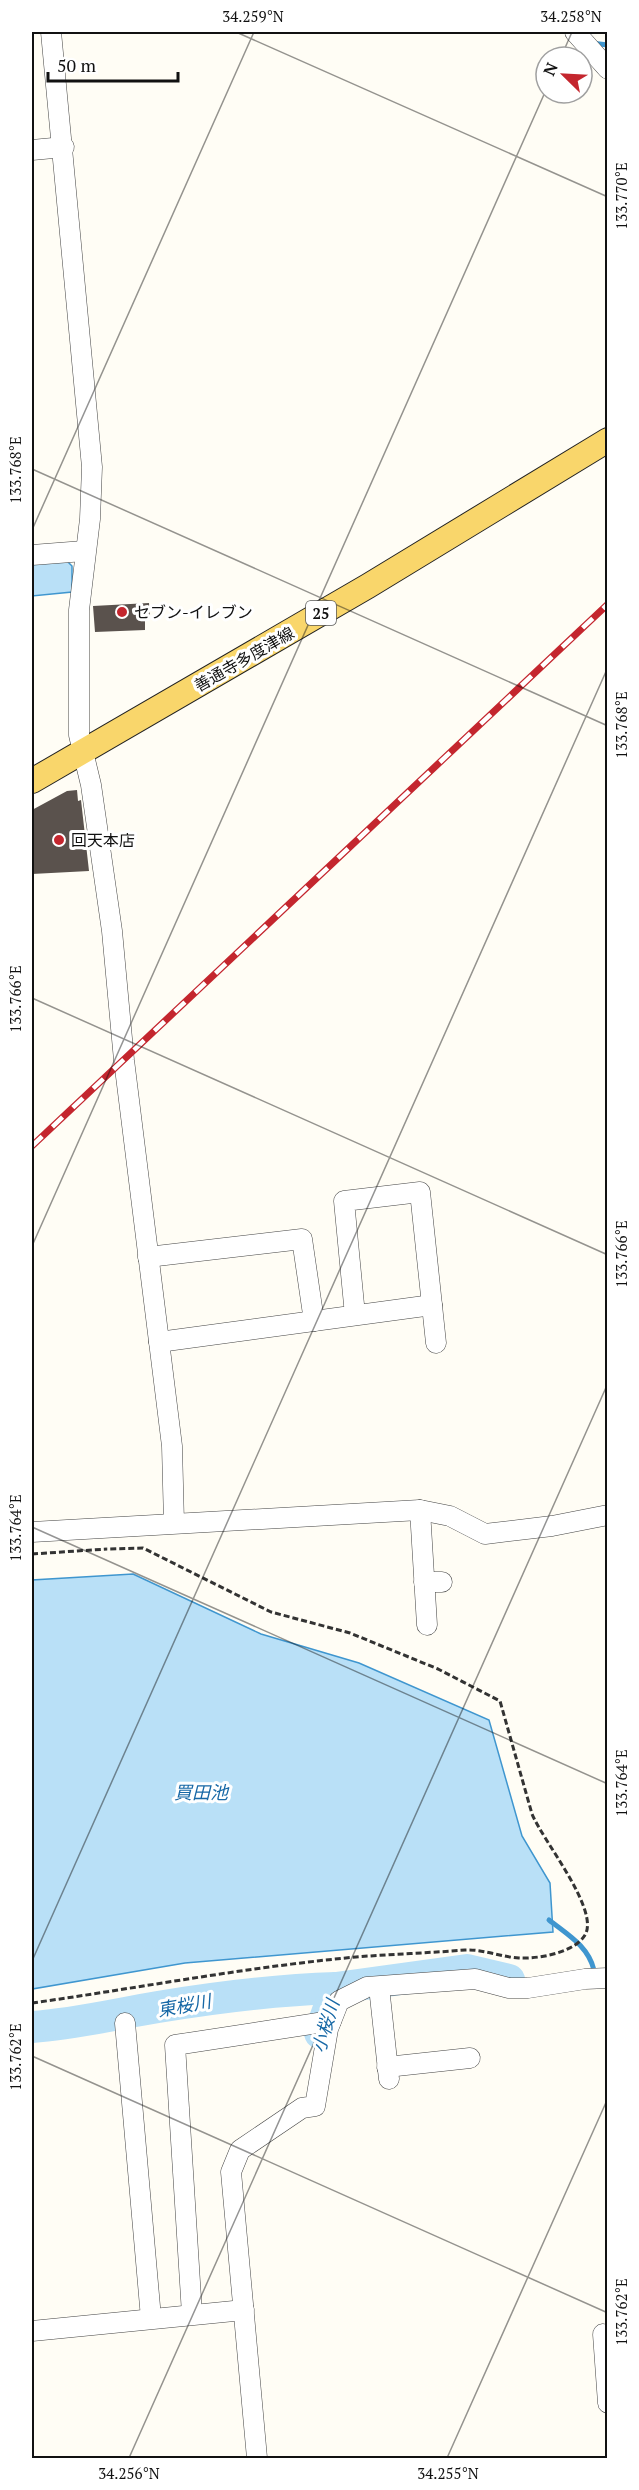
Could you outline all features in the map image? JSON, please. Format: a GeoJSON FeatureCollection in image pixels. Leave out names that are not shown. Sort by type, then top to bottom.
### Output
{"type":"FeatureCollection","features":[{"type":"Feature","properties":{"kind":"main road","name":"善通寺多度津線"},"geometry":{"type":"LineString","coordinates":[[32,781],[368,586],[608,440]]}},
{"type":"Feature","properties":{"kind":"street"},"geometry":{"type":"LineString","coordinates":[[51,32],[64,147],[92,467],[90,519],[84,551],[79,610],[80,735],[91,785],[112,931],[124,1060],[172,1446],[174,1523]]}},
{"type":"Feature","properties":{"kind":"street"},"geometry":{"type":"LineString","coordinates":[[575,32],[608,69]]}},
{"type":"Feature","properties":{"kind":"street"},"geometry":{"type":"LineString","coordinates":[[32,150],[64,147]]}},
{"type":"Feature","properties":{"kind":"street"},"geometry":{"type":"LineString","coordinates":[[32,555],[84,551]]}},
{"type":"Feature","properties":{"kind":"street"},"geometry":{"type":"LineString","coordinates":[[355,1316],[344,1201],[420,1192],[435,1343]]}},
{"type":"Feature","properties":{"kind":"street"},"geometry":{"type":"LineString","coordinates":[[148,1257],[302,1239],[314,1321]]}},
{"type":"Feature","properties":{"kind":"street"},"geometry":{"type":"LineString","coordinates":[[159,1342],[432,1305]]}},
{"type":"Feature","properties":{"kind":"street"},"geometry":{"type":"LineString","coordinates":[[420,1510],[433,1582],[427,1625]]}},
{"type":"Feature","properties":{"kind":"street"},"geometry":{"type":"LineString","coordinates":[[32,1532],[420,1510],[450,1516],[484,1534],[552,1526],[608,1515]]}},
{"type":"Feature","properties":{"kind":"street"},"geometry":{"type":"LineString","coordinates":[[257,2458],[231,2172],[240,2150],[309,2107],[326,2021],[339,2001],[367,1987],[475,1979],[509,1988],[528,1988],[585,1978],[608,1978]]}},
{"type":"Feature","properties":{"kind":"street"},"geometry":{"type":"LineString","coordinates":[[379,1986],[388,2073],[470,2058]]}},
{"type":"Feature","properties":{"kind":"street"},"geometry":{"type":"LineString","coordinates":[[192,2314],[175,2045],[326,2021]]}},
{"type":"Feature","properties":{"kind":"street"},"geometry":{"type":"LineString","coordinates":[[125,2023],[151,2318]]}},
{"type":"Feature","properties":{"kind":"street"},"geometry":{"type":"LineString","coordinates":[[32,2331],[244,2310]]}},
{"type":"Feature","properties":{"kind":"street"},"geometry":{"type":"LineString","coordinates":[[603,2334],[608,2403]]}},
{"type":"Feature","properties":{"kind":"path"},"geometry":{"type":"LineString","coordinates":[[32,2002],[355,1958],[472,1950],[520,1958],[541,1956],[575,1947],[583,1937],[589,1922],[583,1903],[535,1822],[500,1701],[438,1669],[350,1633],[271,1612],[143,1548],[107,1549]]}},
{"type":"Feature","properties":{"kind":"water"},"geometry":{"type":"Polygon","coordinates":[[[65,559],[72,566],[72,592],[32,596],[32,563],[65,559]]]}},
{"type":"Feature","properties":{"kind":"water","name":"買田池"},"geometry":{"type":"Polygon","coordinates":[[[133,1574],[261,1634],[359,1663],[489,1720],[522,1836],[550,1883],[553,1932],[185,1963],[32,1989],[32,1580],[133,1574]]]}},
{"type":"Feature","properties":{"kind":"building","name":"セブン-イレブン"},"geometry":{"type":"Polygon","coordinates":[[[149,603],[150,618],[145,619],[145,630],[95,632],[93,606],[149,603]]]}},
{"type":"Feature","properties":{"kind":"building","name":"回天本店"},"geometry":{"type":"Polygon","coordinates":[[[77,790],[78,801],[81,800],[89,871],[32,874],[32,810],[67,791],[77,790]]]}},
{"type":"Feature","properties":{"kind":"waterway"},"geometry":{"type":"LineString","coordinates":[[591,43],[608,45]]}},
{"type":"Feature","properties":{"kind":"waterway"},"geometry":{"type":"LineString","coordinates":[[549,1920],[582,1948],[594,1970]]}},
{"type":"Feature","properties":{"kind":"waterway","name":"小桜川"},"geometry":{"type":"LineString","coordinates":[[320,2033],[336,1988],[467,1970],[509,1980]]}},
{"type":"Feature","properties":{"kind":"waterway","name":"東桜川"},"geometry":{"type":"LineString","coordinates":[[32,2027],[225,1997],[336,1988]]}},
{"type":"Feature","properties":{"kind":"railway"},"geometry":{"type":"LineString","coordinates":[[32,1146],[608,604]]}},
{"type":"Feature","properties":{"kind":"place","name":"セブン-イレブン"},"geometry":{"type":"Point","coordinates":[122,612]}},
{"type":"Feature","properties":{"kind":"place","name":"回天本店"},"geometry":{"type":"Point","coordinates":[59,840]}}]}
